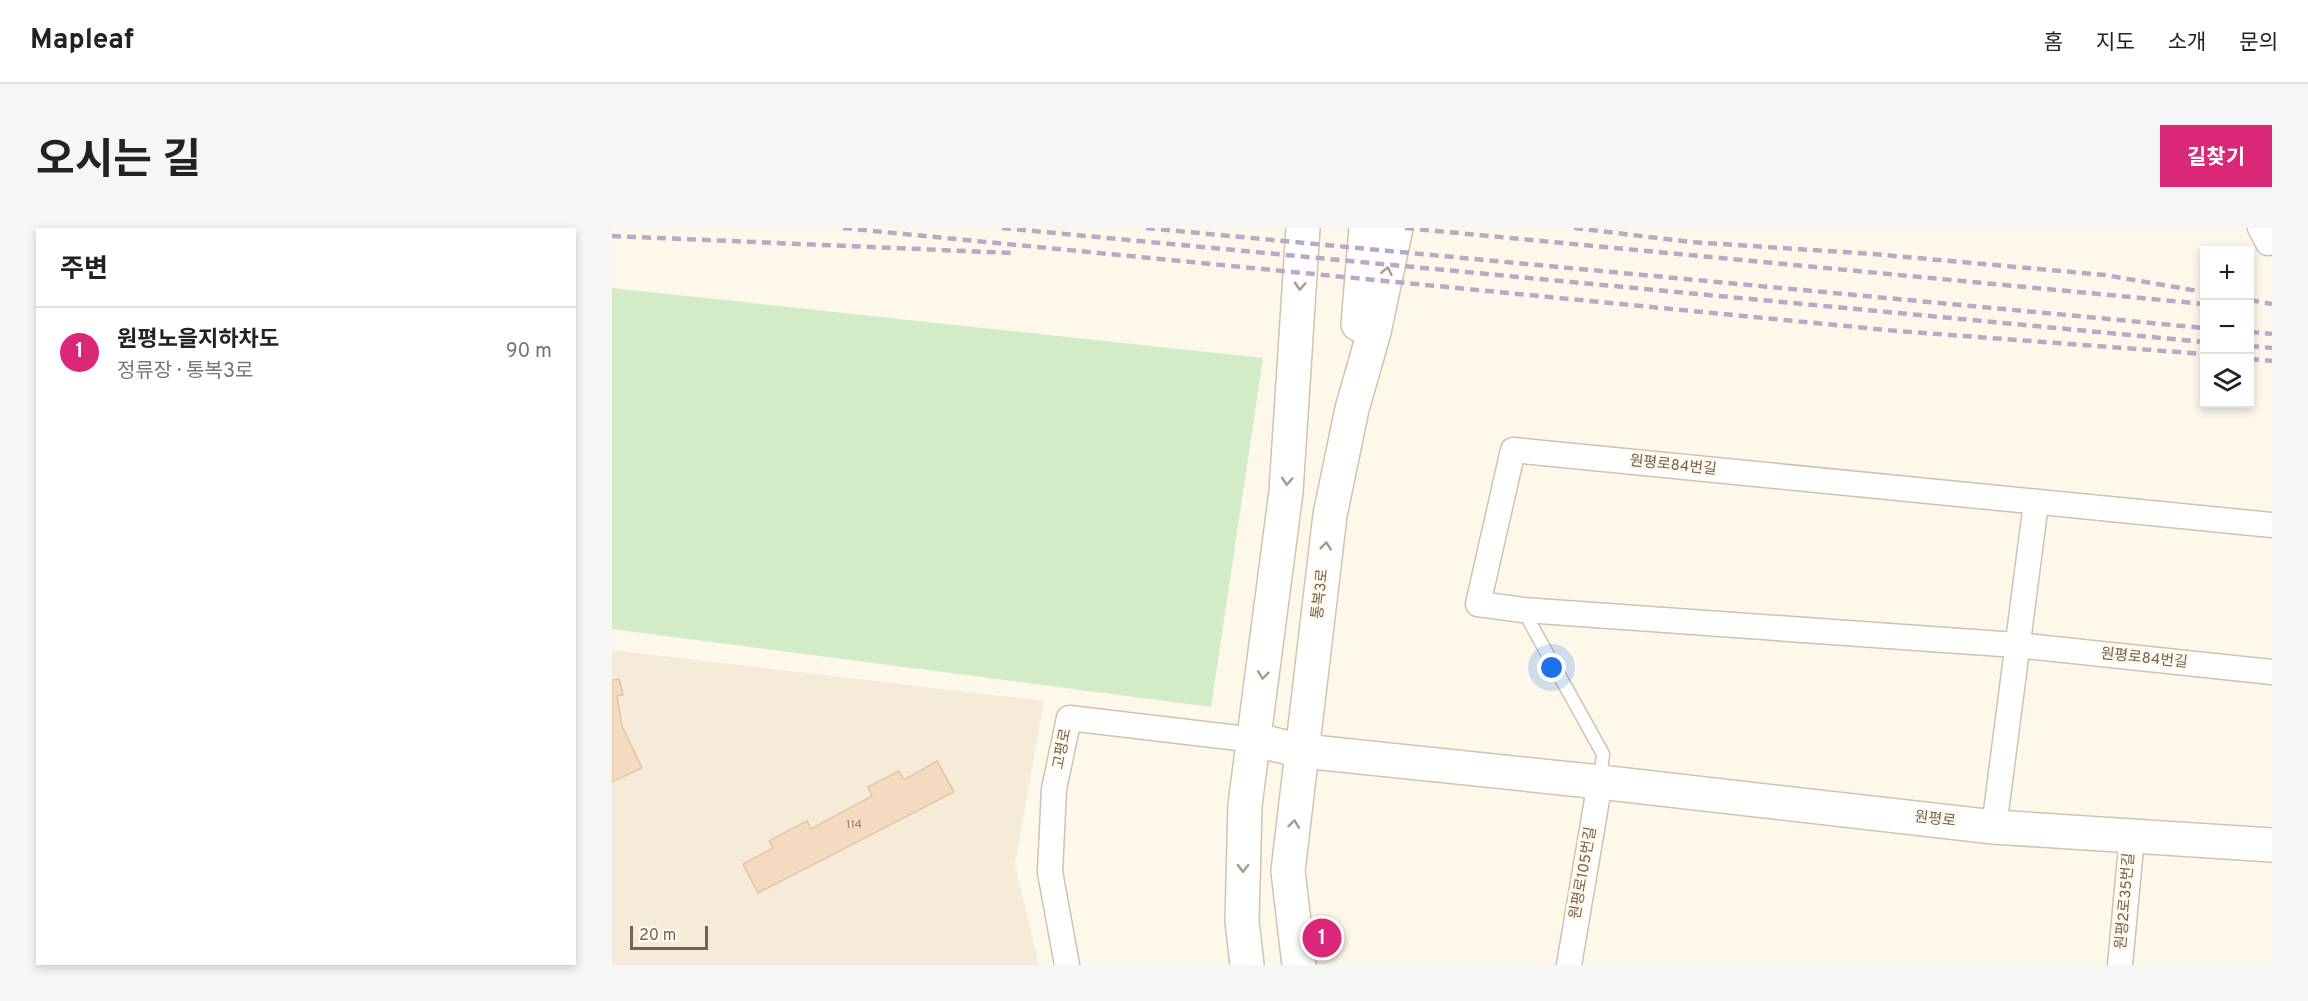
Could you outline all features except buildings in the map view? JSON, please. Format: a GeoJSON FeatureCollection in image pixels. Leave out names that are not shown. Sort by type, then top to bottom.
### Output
{"type":"FeatureCollection","features":[{"type":"Feature","properties":{"kind":"street"},"geometry":{"type":"LineString","coordinates":[[1247,965],[1242,921],[1245,805],[1286,492],[1303,228]]}},
{"type":"Feature","properties":{"kind":"street"},"geometry":{"type":"LineString","coordinates":[[1352,410],[1366,228]]}},
{"type":"Feature","properties":{"kind":"street","name":"통복3로"},"geometry":{"type":"LineString","coordinates":[[1299,965],[1288,871],[1304,751],[1330,515],[1352,410],[1374,332],[1396,228]]}},
{"type":"Feature","properties":{"kind":"street","name":"원평로84번길"},"geometry":{"type":"LineString","coordinates":[[2272,525],[1513,450],[1478,604],[1523,610],[2016,645],[2272,672]]}},
{"type":"Feature","properties":{"kind":"street"},"geometry":{"type":"LineString","coordinates":[[1994,827],[2036,503]]}},
{"type":"Feature","properties":{"kind":"street","name":"고평로"},"geometry":{"type":"LineString","coordinates":[[1067,965],[1050,872],[1054,789],[1069,718],[1255,740]]}},
{"type":"Feature","properties":{"kind":"street","name":"원평로"},"geometry":{"type":"LineString","coordinates":[[1255,740],[1304,751],[1994,827],[2272,845]]}},
{"type":"Feature","properties":{"kind":"street","name":"원평로105번길"},"geometry":{"type":"LineString","coordinates":[[1569,965],[1600,782]]}},
{"type":"Feature","properties":{"kind":"street","name":"원평2로35번길"},"geometry":{"type":"LineString","coordinates":[[2120,965],[2132,836]]}},
{"type":"Feature","properties":{"kind":"lane"},"geometry":{"type":"LineString","coordinates":[[1523,610],[1603,754],[1600,782]]}},
{"type":"Feature","properties":{"kind":"shaded area"},"geometry":{"type":"Polygon","coordinates":[[[612,650],[1044,701],[1015,864],[1039,965],[612,965],[612,650]]]}},
{"type":"Feature","properties":{"kind":"green space"},"geometry":{"type":"Polygon","coordinates":[[[612,288],[1263,358],[1211,707],[612,629],[612,288]]]}},
{"type":"Feature","properties":{"kind":"railway"},"geometry":{"type":"LineString","coordinates":[[843,228],[1897,331],[2200,354]]}},
{"type":"Feature","properties":{"kind":"railway"},"geometry":{"type":"LineString","coordinates":[[1002,228],[2200,342]]}},
{"type":"Feature","properties":{"kind":"railway"},"geometry":{"type":"LineString","coordinates":[[1146,228],[2200,328]]}},
{"type":"Feature","properties":{"kind":"railway"},"geometry":{"type":"LineString","coordinates":[[1405,228],[2200,304]]}},
{"type":"Feature","properties":{"kind":"railway"},"geometry":{"type":"LineString","coordinates":[[1574,228],[1691,242],[1873,254],[2105,275],[2200,291]]}},
{"type":"Feature","properties":{"kind":"railway"},"geometry":{"type":"LineString","coordinates":[[612,236],[1012,253]]}},
{"type":"Feature","properties":{"kind":"railway"},"geometry":{"type":"LineString","coordinates":[[2254,301],[2272,304]]}},
{"type":"Feature","properties":{"kind":"railway"},"geometry":{"type":"LineString","coordinates":[[2254,332],[2272,334]]}},
{"type":"Feature","properties":{"kind":"railway"},"geometry":{"type":"LineString","coordinates":[[2254,346],[2272,348]]}},
{"type":"Feature","properties":{"kind":"railway"},"geometry":{"type":"LineString","coordinates":[[2254,359],[2272,361]]}},
{"type":"Feature","properties":{"kind":"place","name":"원평노을지하차도"},"geometry":{"type":"Point","coordinates":[1322,938]}}]}
